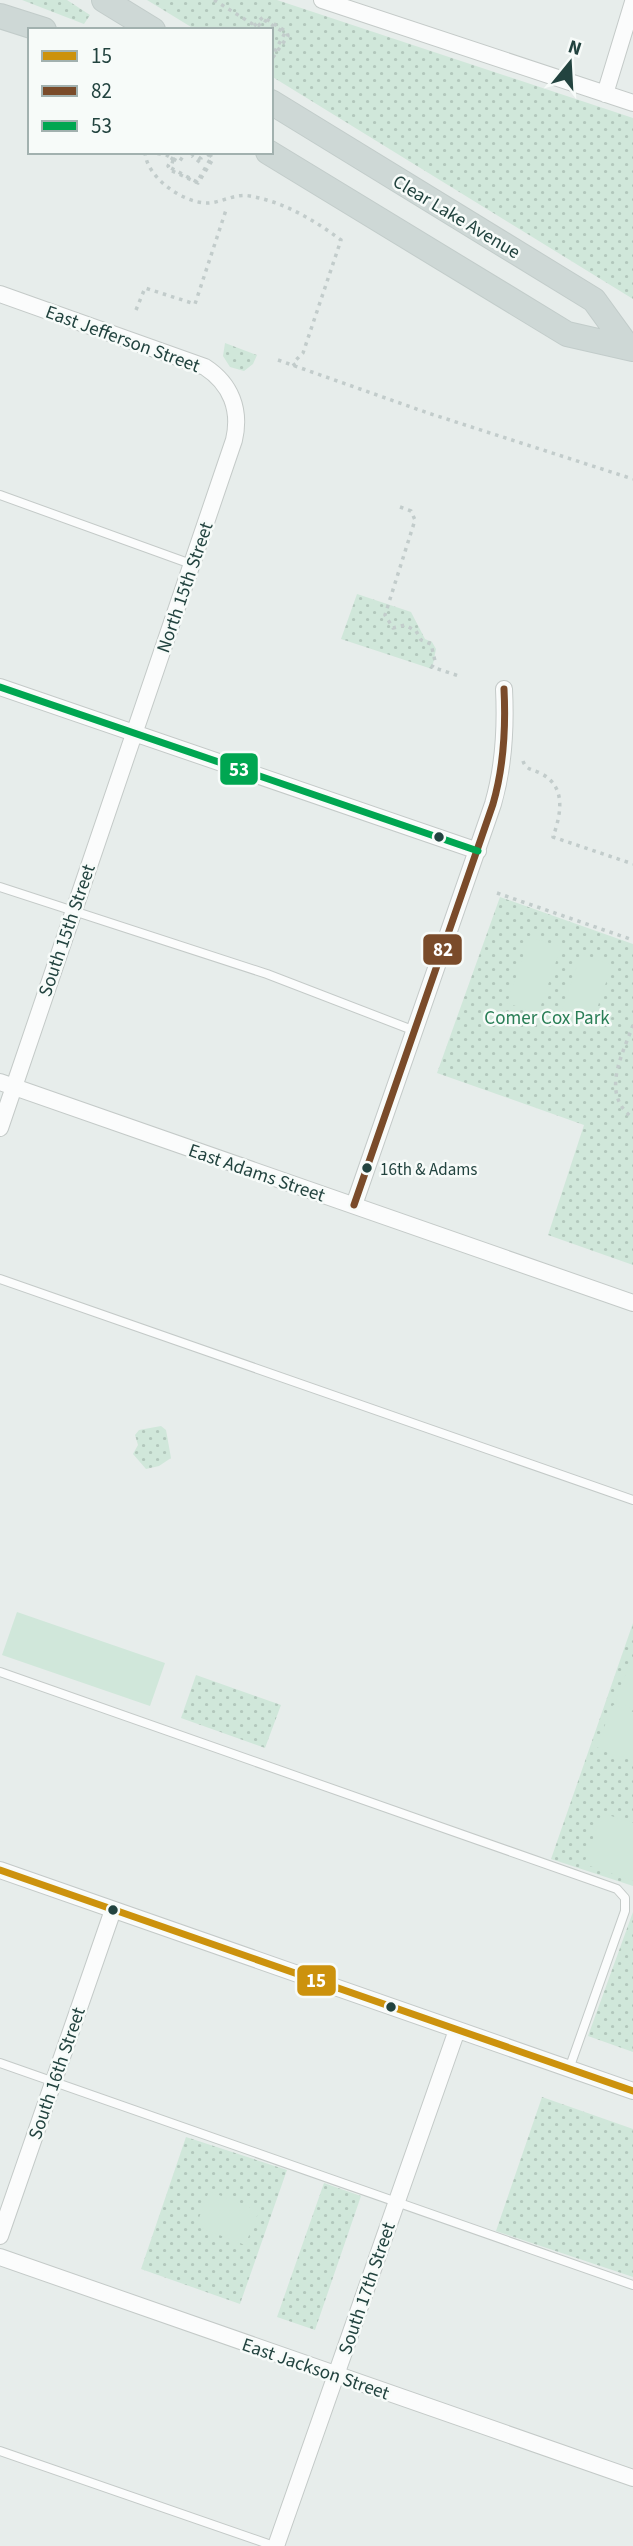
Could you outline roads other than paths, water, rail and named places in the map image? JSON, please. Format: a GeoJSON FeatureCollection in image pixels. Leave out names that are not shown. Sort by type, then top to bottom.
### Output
{"type":"FeatureCollection","features":[{"type":"Feature","properties":{"kind":"main road"},"geometry":{"type":"LineString","coordinates":[[104,0],[150,28]]}},
{"type":"Feature","properties":{"kind":"main road"},"geometry":{"type":"LineString","coordinates":[[0,16],[38,28]]}},
{"type":"Feature","properties":{"kind":"main road","name":"Clear Lake Avenue"},"geometry":{"type":"LineString","coordinates":[[273,103],[594,300],[631,348]]}},
{"type":"Feature","properties":{"kind":"main road","name":"Clear Lake Avenue"},"geometry":{"type":"LineString","coordinates":[[271,154],[566,334],[631,348]]}},
{"type":"Feature","properties":{"kind":"street"},"geometry":{"type":"LineString","coordinates":[[322,0],[633,103]]}},
{"type":"Feature","properties":{"kind":"street"},"geometry":{"type":"LineString","coordinates":[[605,94],[633,2]]}},
{"type":"Feature","properties":{"kind":"street","name":"East Jefferson Street"},"geometry":{"type":"LineString","coordinates":[[0,294],[205,366],[215,373],[233,397],[237,414],[234,440]]}},
{"type":"Feature","properties":{"kind":"street","name":"North 15th Street"},"geometry":{"type":"LineString","coordinates":[[134,733],[234,440]]}},
{"type":"Feature","properties":{"kind":"street"},"geometry":{"type":"LineString","coordinates":[[0,687],[478,851]]}},
{"type":"Feature","properties":{"kind":"street"},"geometry":{"type":"LineString","coordinates":[[354,1205],[478,851],[501,777],[506,728],[504,689]]}},
{"type":"Feature","properties":{"kind":"street","name":"South 15th Street"},"geometry":{"type":"LineString","coordinates":[[0,1128],[7,1084],[73,910],[134,733]]}},
{"type":"Feature","properties":{"kind":"street","name":"East Adams Street"},"geometry":{"type":"LineString","coordinates":[[7,1084],[633,1303]]}},
{"type":"Feature","properties":{"kind":"street"},"geometry":{"type":"LineString","coordinates":[[0,1870],[633,2091]]}},
{"type":"Feature","properties":{"kind":"street","name":"South 16th Street"},"geometry":{"type":"LineString","coordinates":[[0,2235],[113,1910]]}},
{"type":"Feature","properties":{"kind":"street","name":"South 17th Street"},"geometry":{"type":"LineString","coordinates":[[275,2546],[457,2029]]}},
{"type":"Feature","properties":{"kind":"street","name":"East Jackson Street"},"geometry":{"type":"LineString","coordinates":[[0,2257],[633,2478]]}},
{"type":"Feature","properties":{"kind":"lane"},"geometry":{"type":"LineString","coordinates":[[0,495],[191,564]]}},
{"type":"Feature","properties":{"kind":"lane"},"geometry":{"type":"LineString","coordinates":[[0,887],[267,974],[415,1031]]}},
{"type":"Feature","properties":{"kind":"lane"},"geometry":{"type":"LineString","coordinates":[[0,1279],[633,1500]]}},
{"type":"Feature","properties":{"kind":"lane"},"geometry":{"type":"LineString","coordinates":[[0,1672],[617,1889],[625,1898],[625,1911],[569,2069]]}},
{"type":"Feature","properties":{"kind":"lane"},"geometry":{"type":"LineString","coordinates":[[0,2063],[633,2286]]}},
{"type":"Feature","properties":{"kind":"lane"},"geometry":{"type":"LineString","coordinates":[[0,2451],[275,2546]]}},
{"type":"Feature","properties":{"kind":"place","name":"16th & Adams"},"geometry":{"type":"Point","coordinates":[367,1168]}},
{"type":"Feature","properties":{"kind":"park label","name":"Comer Cox Park"},"geometry":{"type":"Point","coordinates":[547,1017]}}]}
